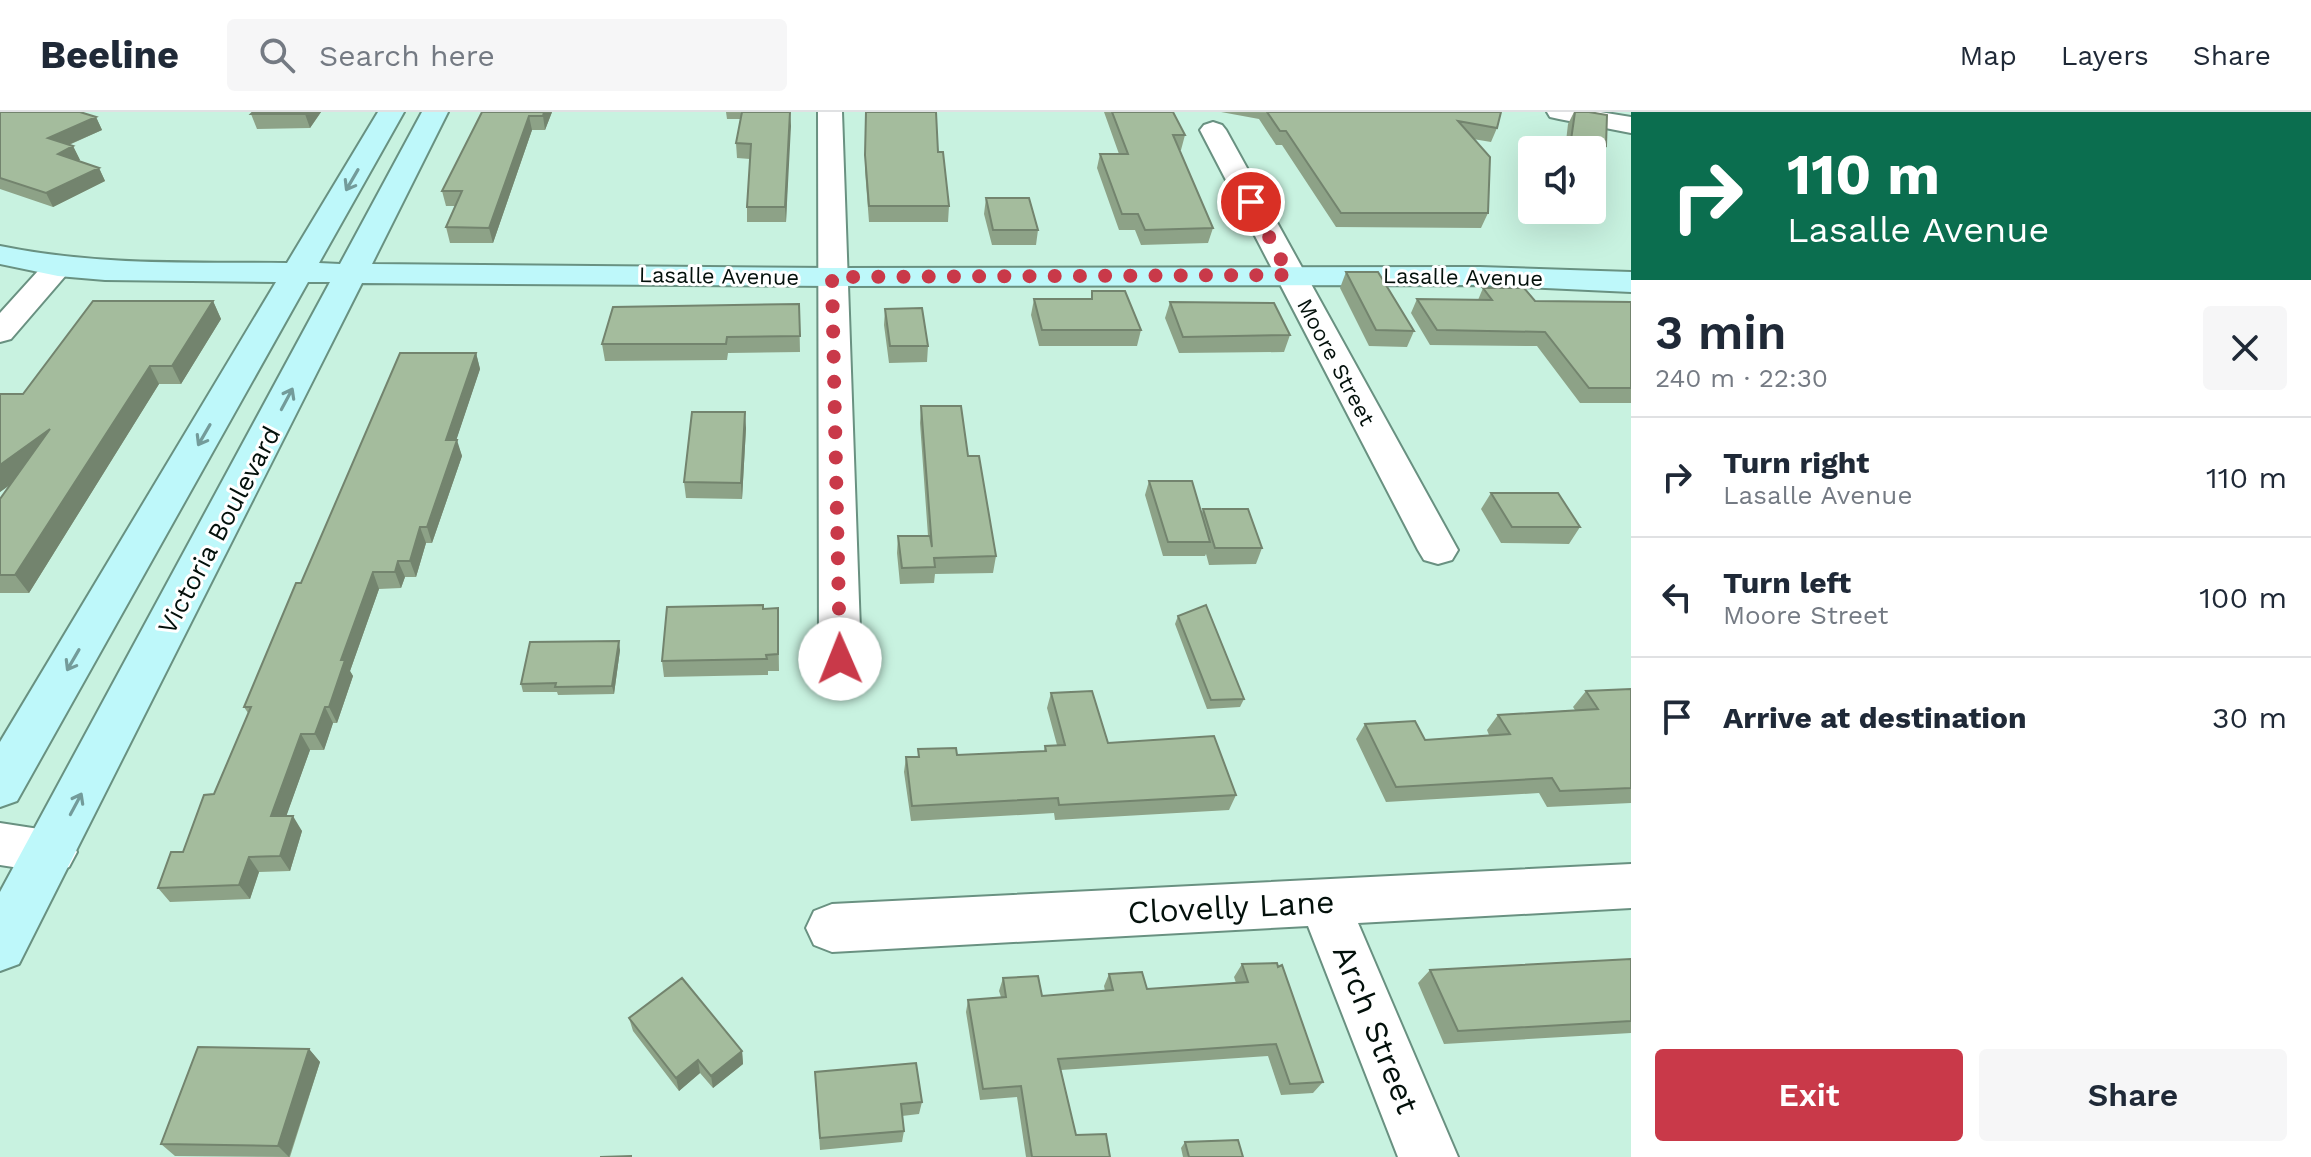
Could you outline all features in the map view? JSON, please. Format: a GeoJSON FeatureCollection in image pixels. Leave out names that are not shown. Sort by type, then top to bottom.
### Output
{"type":"FeatureCollection","features":[{"type":"Feature","properties":{"kind":"main road"},"geometry":{"type":"LineString","coordinates":[[0,786],[391,112]]}},
{"type":"Feature","properties":{"kind":"main road","name":"Victoria Boulevard"},"geometry":{"type":"LineString","coordinates":[[0,946],[52,852],[435,112]]}},
{"type":"Feature","properties":{"kind":"main road","name":"Lasalle Avenue"},"geometry":{"type":"LineString","coordinates":[[0,255],[58,267],[105,271],[832,277],[1480,276],[1631,282]]}},
{"type":"Feature","properties":{"kind":"street"},"geometry":{"type":"LineString","coordinates":[[830,112],[840,659]]}},
{"type":"Feature","properties":{"kind":"street"},"geometry":{"type":"LineString","coordinates":[[1559,112],[1631,125]]}},
{"type":"Feature","properties":{"kind":"street","name":"Moore Street"},"geometry":{"type":"LineString","coordinates":[[1213,130],[1438,550]]}},
{"type":"Feature","properties":{"kind":"street"},"geometry":{"type":"LineString","coordinates":[[0,332],[58,267]]}},
{"type":"Feature","properties":{"kind":"street"},"geometry":{"type":"LineString","coordinates":[[0,844],[52,852]]}},
{"type":"Feature","properties":{"kind":"street","name":"Clovelly Lane"},"geometry":{"type":"LineString","coordinates":[[832,928],[1631,886]]}},
{"type":"Feature","properties":{"kind":"street","name":"Arch Street"},"geometry":{"type":"LineString","coordinates":[[1324,902],[1428,1157]]}},
{"type":"Feature","properties":{"kind":"building"},"geometry":{"type":"Polygon","coordinates":[[[0,112],[80,112],[96,117],[48,138],[73,146],[58,154],[99,168],[46,193],[0,178],[0,112]]]}},
{"type":"Feature","properties":{"kind":"building"},"geometry":{"type":"Polygon","coordinates":[[[253,112],[307,112],[251,114],[253,112]]]}},
{"type":"Feature","properties":{"kind":"building"},"geometry":{"type":"Polygon","coordinates":[[[482,112],[544,112],[543,116],[529,116],[489,228],[446,227],[462,191],[442,191],[482,112]]]}},
{"type":"Feature","properties":{"kind":"building"},"geometry":{"type":"Polygon","coordinates":[[[742,112],[790,112],[785,207],[747,207],[751,144],[736,143],[742,112]]]}},
{"type":"Feature","properties":{"kind":"building"},"geometry":{"type":"Polygon","coordinates":[[[866,112],[936,112],[938,152],[943,152],[949,206],[869,206],[866,112]]]}},
{"type":"Feature","properties":{"kind":"building"},"geometry":{"type":"Polygon","coordinates":[[[1112,112],[1173,112],[1185,135],[1173,135],[1213,228],[1145,230],[1138,214],[1122,214],[1100,154],[1128,154],[1112,112]]]}},
{"type":"Feature","properties":{"kind":"building"},"geometry":{"type":"Polygon","coordinates":[[[1267,112],[1501,112],[1497,128],[1458,121],[1490,157],[1488,213],[1341,213],[1286,131],[1280,131],[1267,112]]]}},
{"type":"Feature","properties":{"kind":"building"},"geometry":{"type":"Polygon","coordinates":[[[1575,112],[1607,115],[1606,146],[1606,136],[1572,136],[1575,112]]]}},
{"type":"Feature","properties":{"kind":"building"},"geometry":{"type":"Polygon","coordinates":[[[986,198],[1029,198],[1038,230],[993,230],[986,198]]]}},
{"type":"Feature","properties":{"kind":"building"},"geometry":{"type":"Polygon","coordinates":[[[1346,272],[1378,272],[1414,331],[1376,330],[1346,272]]]}},
{"type":"Feature","properties":{"kind":"building"},"geometry":{"type":"Polygon","coordinates":[[[1483,288],[1524,288],[1535,301],[1631,302],[1631,388],[1589,388],[1545,332],[1437,330],[1417,299],[1492,300],[1483,288]]]}},
{"type":"Feature","properties":{"kind":"building"},"geometry":{"type":"Polygon","coordinates":[[[1092,291],[1125,291],[1141,330],[1042,330],[1034,299],[1092,299],[1092,291]]]}},
{"type":"Feature","properties":{"kind":"building"},"geometry":{"type":"Polygon","coordinates":[[[93,301],[213,301],[172,366],[150,366],[15,575],[0,575],[0,499],[50,429],[0,465],[0,394],[23,394],[93,301]]]}},
{"type":"Feature","properties":{"kind":"building"},"geometry":{"type":"Polygon","coordinates":[[[1170,302],[1274,303],[1290,335],[1183,337],[1170,302]]]}},
{"type":"Feature","properties":{"kind":"building"},"geometry":{"type":"Polygon","coordinates":[[[799,304],[800,336],[727,337],[726,344],[602,344],[613,307],[799,304]]]}},
{"type":"Feature","properties":{"kind":"building"},"geometry":{"type":"Polygon","coordinates":[[[922,308],[928,346],[890,346],[885,309],[922,308]]]}},
{"type":"Feature","properties":{"kind":"building"},"geometry":{"type":"Polygon","coordinates":[[[400,353],[476,353],[446,440],[457,440],[427,527],[420,527],[410,561],[398,561],[395,572],[373,572],[341,660],[345,660],[329,707],[325,707],[315,734],[301,734],[271,816],[293,816],[280,856],[249,857],[239,885],[158,888],[171,852],[183,852],[204,795],[214,794],[251,707],[244,707],[296,583],[301,583],[400,353]]]}},
{"type":"Feature","properties":{"kind":"building"},"geometry":{"type":"Polygon","coordinates":[[[921,406],[961,406],[968,456],[979,456],[996,556],[934,558],[935,567],[902,568],[898,536],[930,536],[932,547],[921,406]]]}},
{"type":"Feature","properties":{"kind":"building"},"geometry":{"type":"Polygon","coordinates":[[[692,412],[745,412],[741,483],[684,482],[692,412]]]}},
{"type":"Feature","properties":{"kind":"building"},"geometry":{"type":"Polygon","coordinates":[[[1149,481],[1192,481],[1210,542],[1168,542],[1149,481]]]}},
{"type":"Feature","properties":{"kind":"building"},"geometry":{"type":"Polygon","coordinates":[[[1491,493],[1558,493],[1580,527],[1512,527],[1491,493]]]}},
{"type":"Feature","properties":{"kind":"building"},"geometry":{"type":"Polygon","coordinates":[[[1203,509],[1248,509],[1262,548],[1215,548],[1203,509]]]}},
{"type":"Feature","properties":{"kind":"building"},"geometry":{"type":"Polygon","coordinates":[[[763,605],[763,609],[778,608],[778,654],[766,655],[767,659],[662,661],[667,607],[763,605]]]}},
{"type":"Feature","properties":{"kind":"building"},"geometry":{"type":"Polygon","coordinates":[[[1206,605],[1244,699],[1211,700],[1178,616],[1206,605]]]}},
{"type":"Feature","properties":{"kind":"building"},"geometry":{"type":"Polygon","coordinates":[[[619,641],[612,686],[521,684],[530,642],[619,641]]]}},
{"type":"Feature","properties":{"kind":"building"},"geometry":{"type":"Polygon","coordinates":[[[1631,689],[1631,788],[1560,791],[1552,778],[1396,787],[1365,724],[1415,721],[1425,740],[1510,734],[1498,715],[1598,709],[1586,691],[1631,689]]]}},
{"type":"Feature","properties":{"kind":"building"},"geometry":{"type":"Polygon","coordinates":[[[1092,691],[1108,743],[1214,736],[1236,795],[1059,805],[1058,798],[912,806],[906,757],[919,757],[918,749],[956,748],[957,755],[1046,751],[1045,746],[1065,745],[1051,693],[1092,691]]]}},
{"type":"Feature","properties":{"kind":"building"},"geometry":{"type":"Polygon","coordinates":[[[1631,959],[1631,1021],[1458,1031],[1430,970],[1631,959]]]}},
{"type":"Feature","properties":{"kind":"building"},"geometry":{"type":"Polygon","coordinates":[[[1277,963],[1278,967],[1282,965],[1323,1082],[1290,1084],[1276,1044],[1058,1059],[1076,1135],[1106,1134],[1110,1157],[1032,1157],[1021,1086],[983,1089],[968,1000],[1006,997],[1003,978],[1038,976],[1042,996],[1113,990],[1109,974],[1142,972],[1147,989],[1248,982],[1242,964],[1277,963]]]}},
{"type":"Feature","properties":{"kind":"building"},"geometry":{"type":"Polygon","coordinates":[[[682,978],[742,1051],[711,1076],[698,1060],[676,1078],[629,1018],[682,978]]]}},
{"type":"Feature","properties":{"kind":"building"},"geometry":{"type":"Polygon","coordinates":[[[198,1047],[309,1049],[278,1146],[161,1144],[198,1047]]]}},
{"type":"Feature","properties":{"kind":"building"},"geometry":{"type":"Polygon","coordinates":[[[916,1063],[922,1102],[901,1104],[904,1131],[820,1138],[815,1072],[916,1063]]]}},
{"type":"Feature","properties":{"kind":"building"},"geometry":{"type":"Polygon","coordinates":[[[1238,1140],[1243,1157],[1189,1157],[1185,1142],[1238,1140]]]}},
{"type":"Feature","properties":{"kind":"route"},"geometry":{"type":"LineString","coordinates":[[840,659],[832,277],[1289,275],[1251,202]]}}]}
